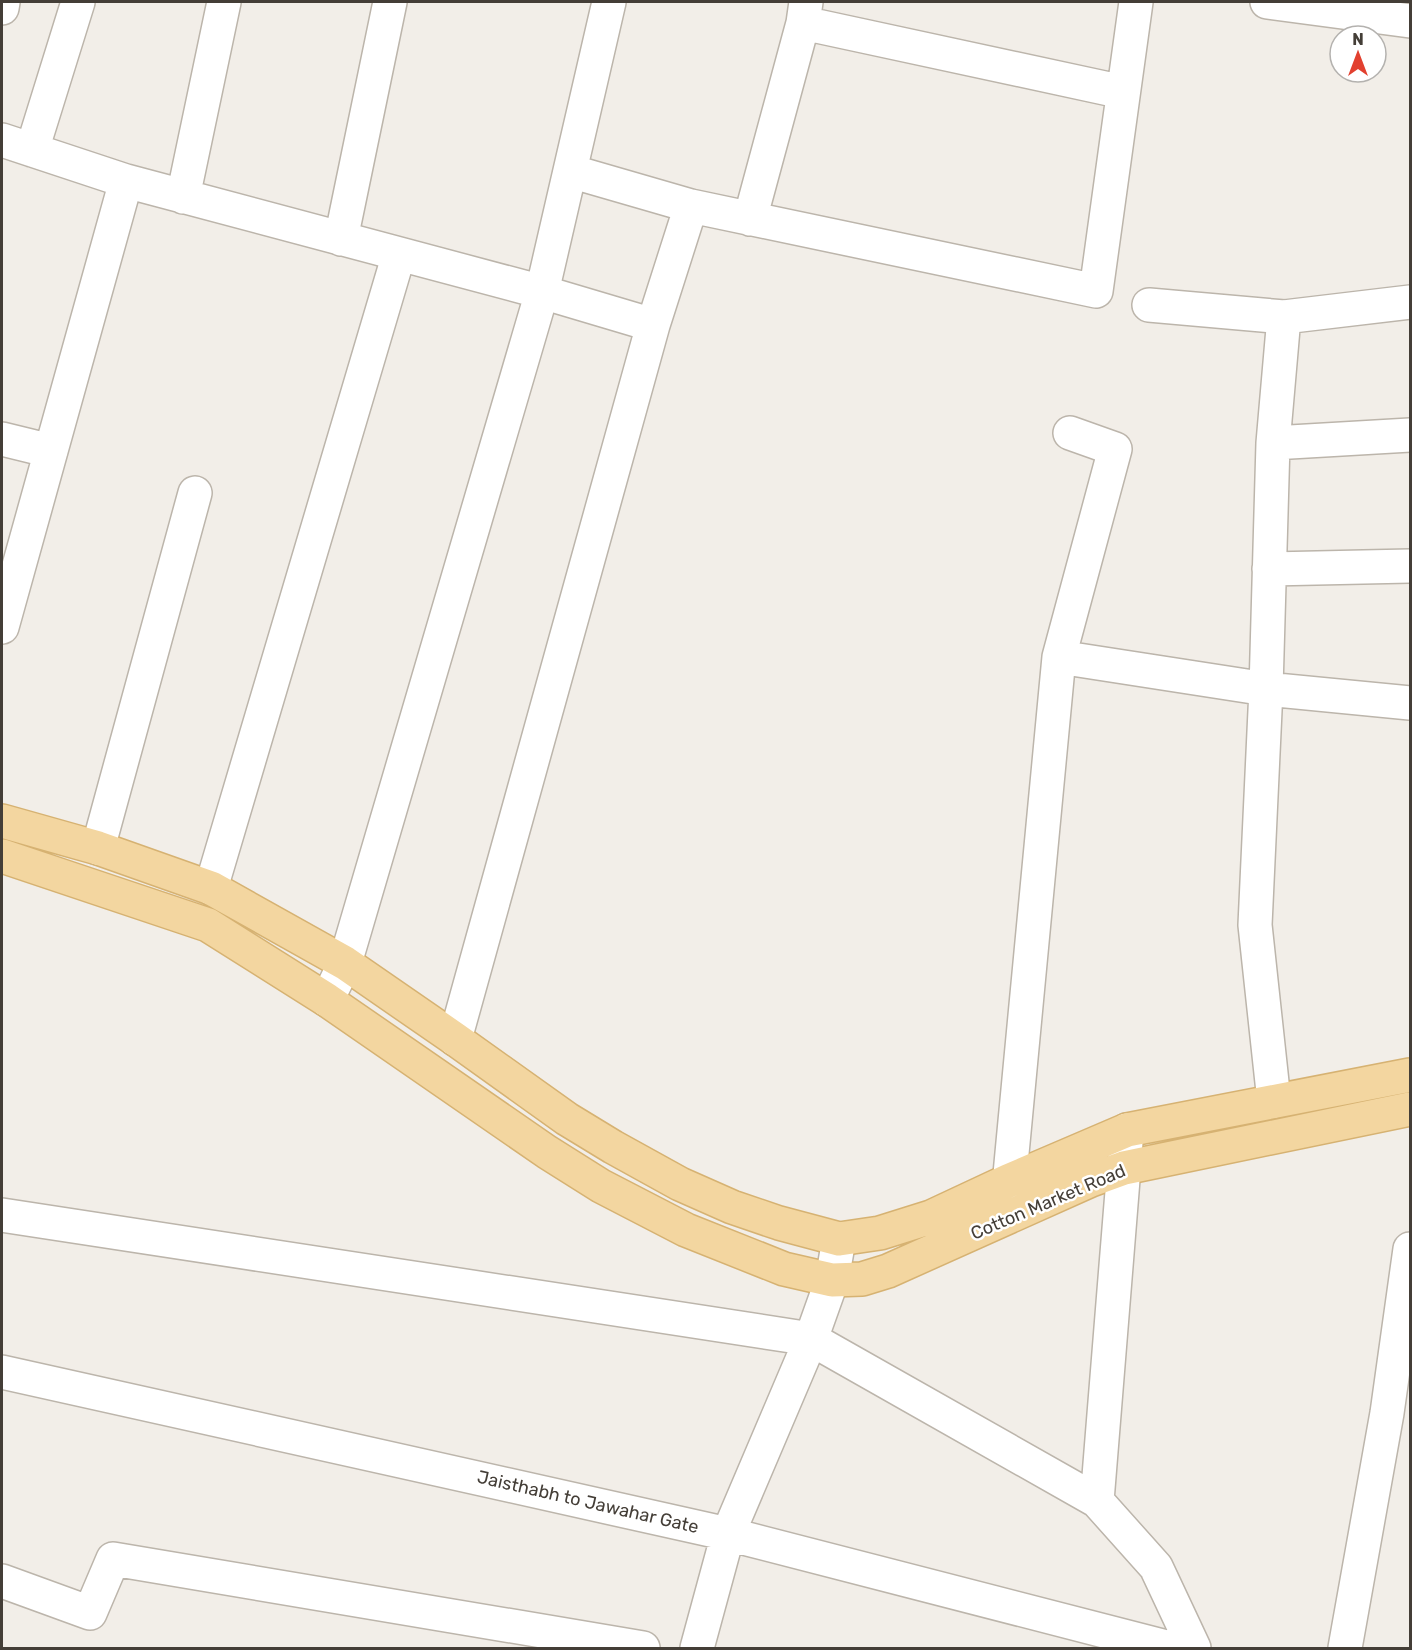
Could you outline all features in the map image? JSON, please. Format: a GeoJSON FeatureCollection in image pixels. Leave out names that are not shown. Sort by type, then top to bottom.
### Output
{"type":"FeatureCollection","features":[{"type":"Feature","properties":{"kind":"main road"},"geometry":{"type":"LineString","coordinates":[[2,821],[98,848],[211,888],[345,963],[567,1119],[613,1147],[680,1184],[732,1207],[779,1223],[839,1239]]}},
{"type":"Feature","properties":{"kind":"main road","name":"Cotton Market Road"},"geometry":{"type":"LineString","coordinates":[[2,856],[208,925],[327,1000],[547,1152],[601,1186],[686,1230],[784,1269],[832,1280],[862,1280],[888,1271],[1091,1180],[1124,1168],[1410,1109]]}},
{"type":"Feature","properties":{"kind":"main road","name":"Cotton Market Road"},"geometry":{"type":"LineString","coordinates":[[839,1239],[880,1233],[931,1217],[1008,1181],[1128,1130],[1410,1075]]}},
{"type":"Feature","properties":{"kind":"street"},"geometry":{"type":"LineString","coordinates":[[2,8],[3,2]]}},
{"type":"Feature","properties":{"kind":"street"},"geometry":{"type":"LineString","coordinates":[[32,150],[78,2]]}},
{"type":"Feature","properties":{"kind":"street"},"geometry":{"type":"LineString","coordinates":[[183,198],[224,2]]}},
{"type":"Feature","properties":{"kind":"street"},"geometry":{"type":"LineString","coordinates":[[341,239],[390,2]]}},
{"type":"Feature","properties":{"kind":"street"},"geometry":{"type":"LineString","coordinates":[[327,1000],[345,963],[542,292],[609,2]]}},
{"type":"Feature","properties":{"kind":"street"},"geometry":{"type":"LineString","coordinates":[[570,171],[691,206],[1096,291],[1136,2]]}},
{"type":"Feature","properties":{"kind":"street"},"geometry":{"type":"LineString","coordinates":[[1267,2],[1315,5],[1410,21]]}},
{"type":"Feature","properties":{"kind":"street"},"geometry":{"type":"LineString","coordinates":[[750,219],[805,12],[1123,92]]}},
{"type":"Feature","properties":{"kind":"street"},"geometry":{"type":"LineString","coordinates":[[2,140],[183,198],[542,292],[653,325]]}},
{"type":"Feature","properties":{"kind":"street"},"geometry":{"type":"LineString","coordinates":[[2,627],[126,181]]}},
{"type":"Feature","properties":{"kind":"street"},"geometry":{"type":"LineString","coordinates":[[455,1039],[653,325],[691,206]]}},
{"type":"Feature","properties":{"kind":"street"},"geometry":{"type":"LineString","coordinates":[[211,888],[399,254]]}},
{"type":"Feature","properties":{"kind":"street"},"geometry":{"type":"LineString","coordinates":[[1149,305],[1284,317],[1410,302]]}},
{"type":"Feature","properties":{"kind":"street"},"geometry":{"type":"LineString","coordinates":[[1274,1101],[1255,925],[1266,689],[1273,443],[1284,317]]}},
{"type":"Feature","properties":{"kind":"street"},"geometry":{"type":"LineString","coordinates":[[1006,1219],[1059,657],[1114,449],[1070,433]]}},
{"type":"Feature","properties":{"kind":"street"},"geometry":{"type":"LineString","coordinates":[[1273,443],[1410,435]]}},
{"type":"Feature","properties":{"kind":"street"},"geometry":{"type":"LineString","coordinates":[[2,439],[51,451]]}},
{"type":"Feature","properties":{"kind":"street"},"geometry":{"type":"LineString","coordinates":[[98,848],[195,493]]}},
{"type":"Feature","properties":{"kind":"street"},"geometry":{"type":"LineString","coordinates":[[1269,569],[1410,566]]}},
{"type":"Feature","properties":{"kind":"street"},"geometry":{"type":"LineString","coordinates":[[1059,657],[1266,689],[1410,704]]}},
{"type":"Feature","properties":{"kind":"street"},"geometry":{"type":"LineString","coordinates":[[1097,1501],[1128,1130]]}},
{"type":"Feature","properties":{"kind":"street"},"geometry":{"type":"LineString","coordinates":[[2,1215],[811,1339],[1097,1501],[1156,1566],[1194,1648]]}},
{"type":"Feature","properties":{"kind":"street"},"geometry":{"type":"LineString","coordinates":[[697,1648],[728,1534],[811,1339],[832,1280],[839,1239]]}},
{"type":"Feature","properties":{"kind":"street"},"geometry":{"type":"LineString","coordinates":[[1346,1648],[1399,1412],[1409,1265]]}},
{"type":"Feature","properties":{"kind":"street","name":"Jaisthabh to Jawahar Gate"},"geometry":{"type":"LineString","coordinates":[[2,1372],[728,1534],[1170,1648]]}},
{"type":"Feature","properties":{"kind":"street"},"geometry":{"type":"LineString","coordinates":[[2,1581],[90,1613],[113,1559],[643,1648]]}}]}
